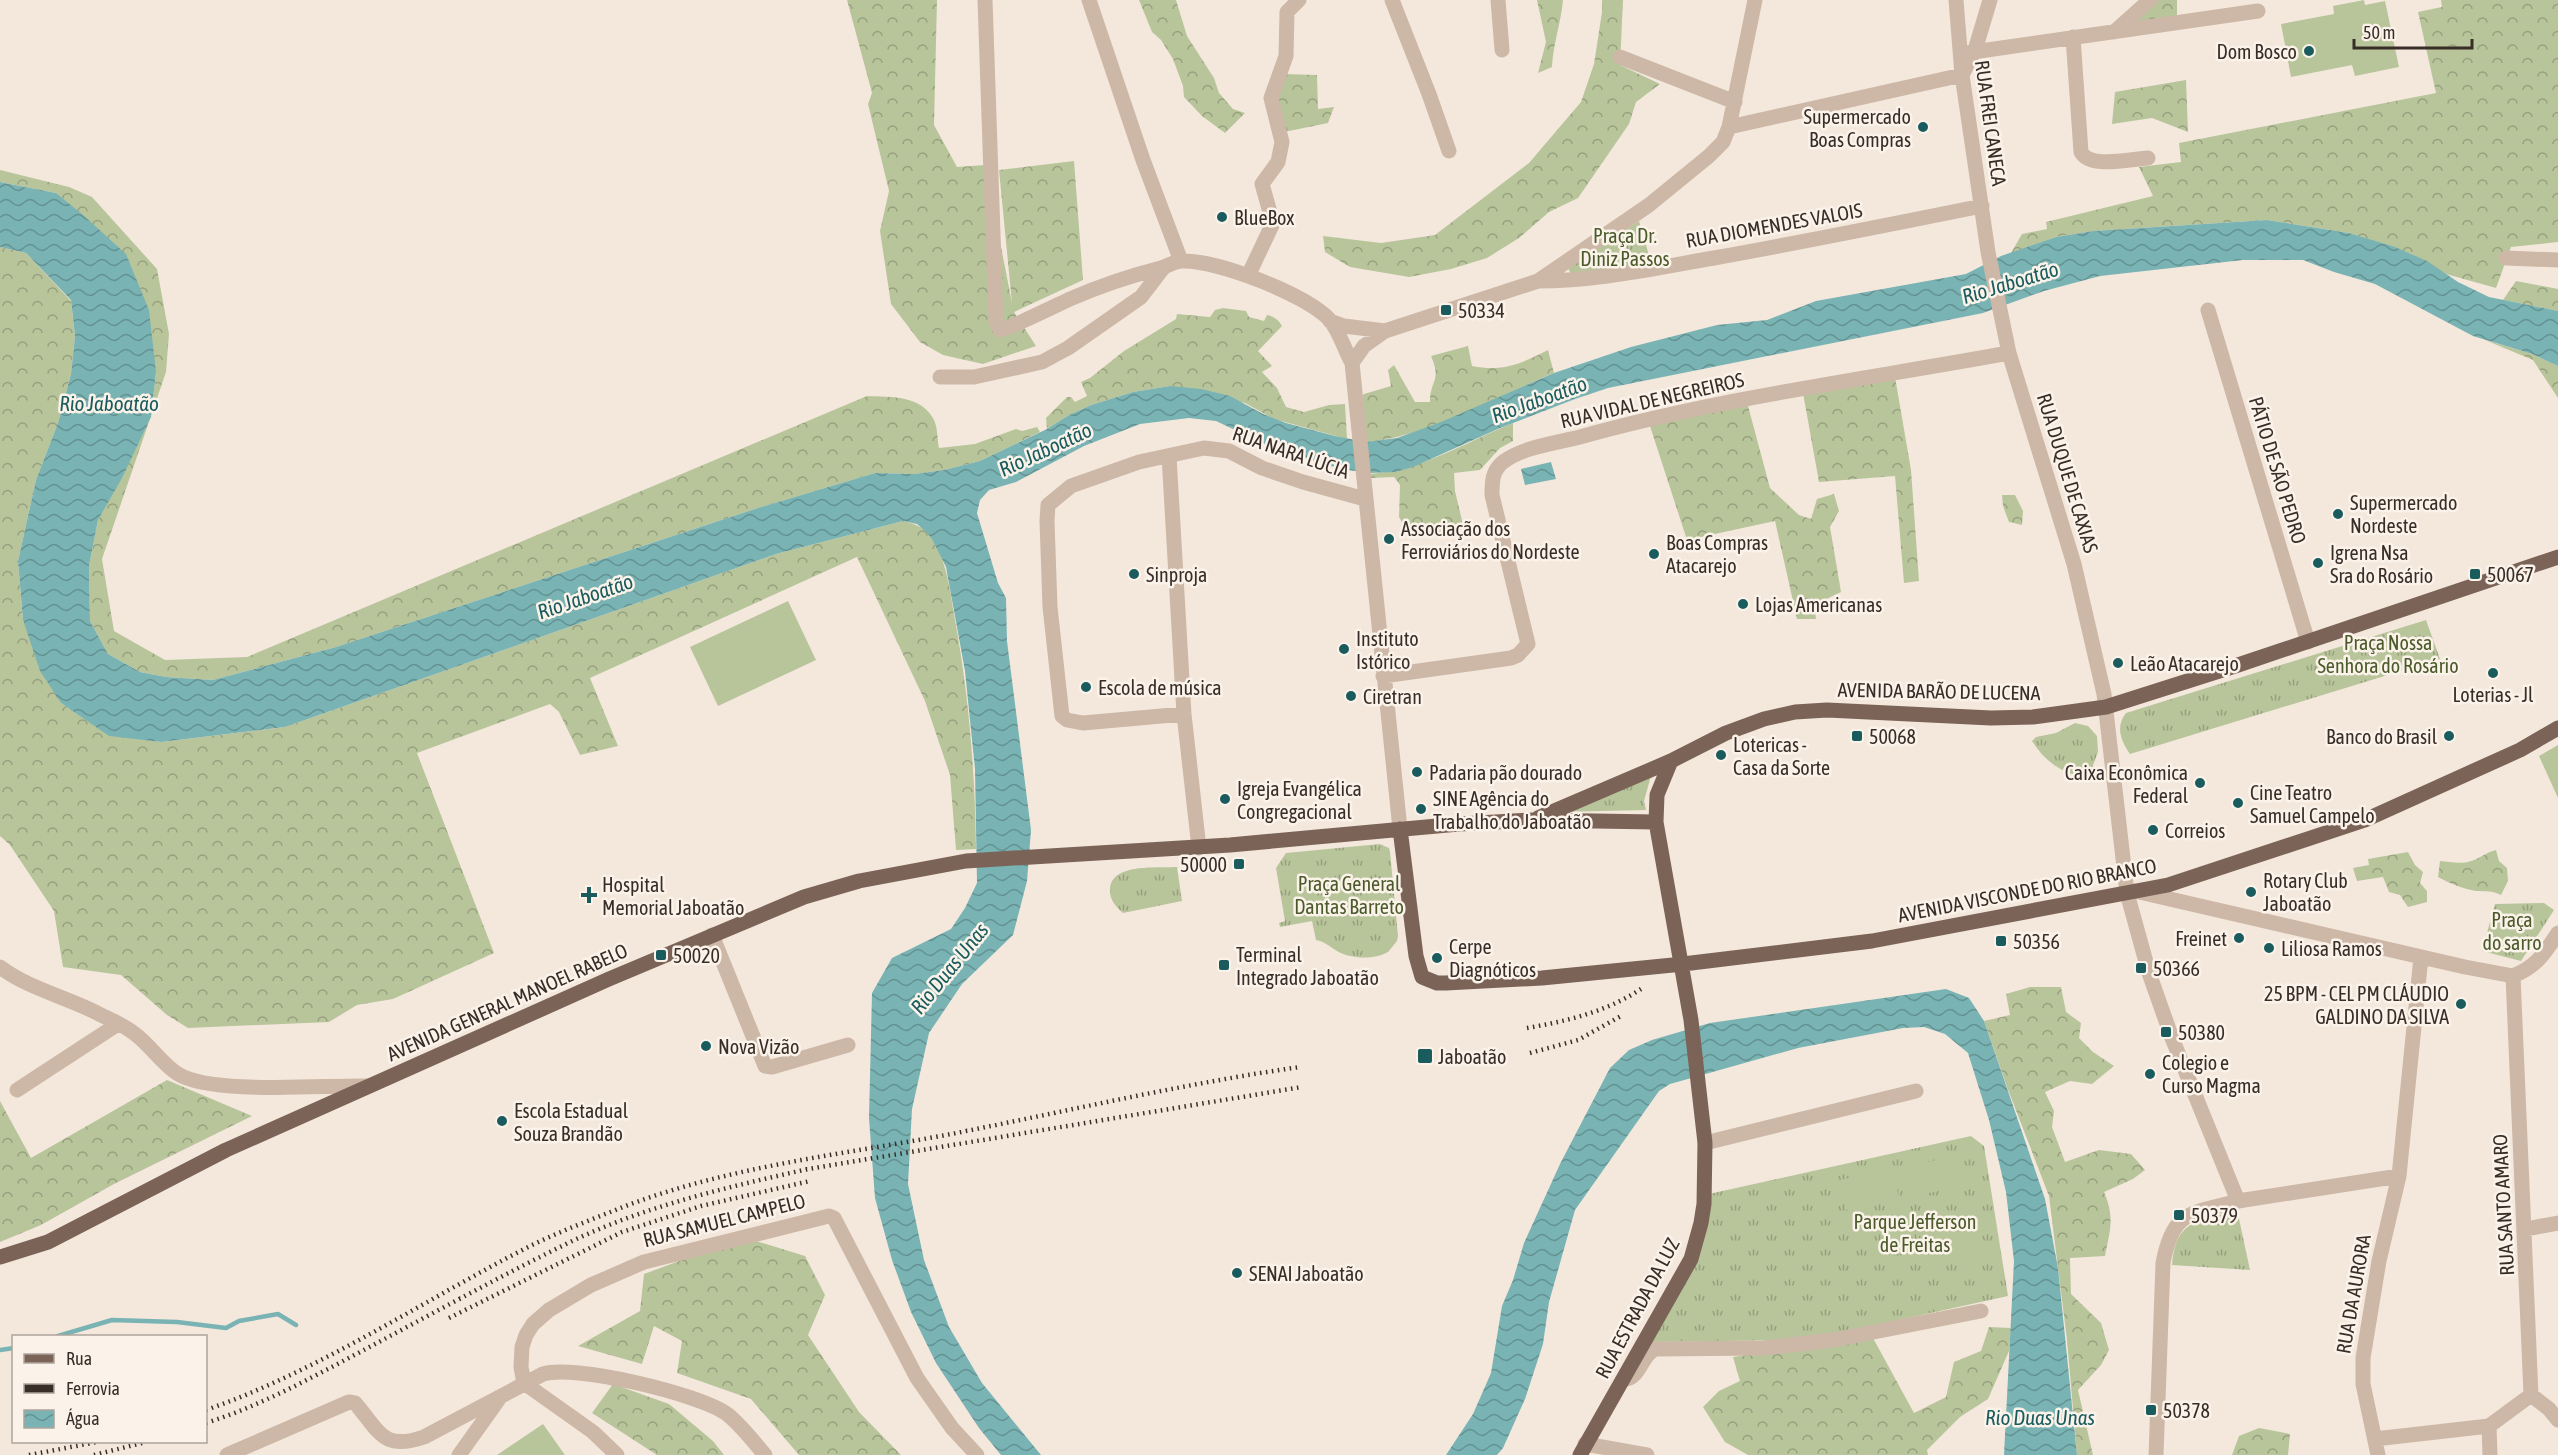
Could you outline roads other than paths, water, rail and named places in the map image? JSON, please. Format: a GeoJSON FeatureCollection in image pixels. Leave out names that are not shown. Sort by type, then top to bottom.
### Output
{"type":"FeatureCollection","features":[{"type":"Feature","properties":{"kind":"main road","name":"AVENIDA BARÃO DE LUCENA"},"geometry":{"type":"LineString","coordinates":[[1533,820],[1764,719],[1795,712],[1837,710],[1990,718],[2032,717],[2106,707],[2308,642],[2558,557]]}},
{"type":"Feature","properties":{"kind":"main road","name":"AVENIDA VISCONDE DO RIO BRANCO"},"geometry":{"type":"LineString","coordinates":[[1400,829],[1416,956],[1422,977],[1446,983],[1542,978],[1872,941],[2168,885],[2365,820],[2520,750],[2558,728]]}},
{"type":"Feature","properties":{"kind":"main road"},"geometry":{"type":"LineString","coordinates":[[1671,761],[1657,795],[1656,822],[1683,964]]}},
{"type":"Feature","properties":{"kind":"main road","name":"AVENIDA BARÃO DE LUCENA"},"geometry":{"type":"LineString","coordinates":[[1053,857],[1199,848],[1400,829],[1533,820],[1656,822]]}},
{"type":"Feature","properties":{"kind":"main road","name":"AVENIDA GENERAL MANOEL RABELO"},"geometry":{"type":"LineString","coordinates":[[0,1257],[48,1242],[226,1150],[368,1086],[712,935],[825,890],[888,874],[966,861],[1053,857]]}},
{"type":"Feature","properties":{"kind":"main road","name":"RUA ESTRADA DA LUZ"},"geometry":{"type":"LineString","coordinates":[[1583,1450],[1691,1259],[1702,1214],[1705,1143],[1683,964]]}},
{"type":"Feature","properties":{"kind":"street"},"geometry":{"type":"LineString","coordinates":[[985,0],[997,327],[1005,330],[1030,316],[1107,283],[1180,261],[1211,265],[1248,276],[1308,304],[1330,321],[1337,331],[1352,363],[1400,829]]}},
{"type":"Feature","properties":{"kind":"street"},"geometry":{"type":"LineString","coordinates":[[1089,0],[1180,261]]}},
{"type":"Feature","properties":{"kind":"street"},"geometry":{"type":"LineString","coordinates":[[1248,276],[1273,223],[1262,184],[1278,162],[1282,142],[1271,98],[1286,56],[1287,12],[1299,0]]}},
{"type":"Feature","properties":{"kind":"street"},"geometry":{"type":"LineString","coordinates":[[1392,0],[1449,151]]}},
{"type":"Feature","properties":{"kind":"street"},"geometry":{"type":"LineString","coordinates":[[1498,0],[1502,50]]}},
{"type":"Feature","properties":{"kind":"street"},"geometry":{"type":"LineString","coordinates":[[1352,363],[1364,346],[1385,331],[1538,281],[1649,205],[1702,162],[1723,142],[1729,127],[1755,0]]}},
{"type":"Feature","properties":{"kind":"street","name":"RUA FREI CANECA"},"geometry":{"type":"LineString","coordinates":[[1956,0],[1968,52],[1962,75],[1988,252]]}},
{"type":"Feature","properties":{"kind":"street"},"geometry":{"type":"LineString","coordinates":[[1968,52],[1990,0]]}},
{"type":"Feature","properties":{"kind":"street"},"geometry":{"type":"LineString","coordinates":[[2114,32],[2150,0]]}},
{"type":"Feature","properties":{"kind":"street"},"geometry":{"type":"LineString","coordinates":[[1968,52],[2258,11]]}},
{"type":"Feature","properties":{"kind":"street"},"geometry":{"type":"LineString","coordinates":[[2073,38],[2081,152],[2085,158],[2095,162],[2148,158]]}},
{"type":"Feature","properties":{"kind":"street"},"geometry":{"type":"LineString","coordinates":[[1620,57],[1735,102]]}},
{"type":"Feature","properties":{"kind":"street"},"geometry":{"type":"LineString","coordinates":[[1729,127],[1962,75]]}},
{"type":"Feature","properties":{"kind":"street","name":"RUA DIOMENDES VALOIS"},"geometry":{"type":"LineString","coordinates":[[1538,281],[1574,280],[1656,268],[1820,239],[1982,206]]}},
{"type":"Feature","properties":{"kind":"street","name":"RUA DUQUE DE CAXIAS"},"geometry":{"type":"LineString","coordinates":[[1988,252],[2009,353],[2074,564],[2106,707]]}},
{"type":"Feature","properties":{"kind":"street"},"geometry":{"type":"LineString","coordinates":[[2506,258],[2558,260]]}},
{"type":"Feature","properties":{"kind":"street"},"geometry":{"type":"LineString","coordinates":[[940,377],[974,377],[1042,362],[1068,348],[1141,297],[1164,267]]}},
{"type":"Feature","properties":{"kind":"street","name":"PÁTIO DE SÃO PEDRO"},"geometry":{"type":"LineString","coordinates":[[2208,310],[2308,642]]}},
{"type":"Feature","properties":{"kind":"street"},"geometry":{"type":"LineString","coordinates":[[1330,321],[1344,326],[1385,331]]}},
{"type":"Feature","properties":{"kind":"street","name":"RUA VIDAL DE NEGREIROS"},"geometry":{"type":"LineString","coordinates":[[1383,676],[1510,658],[1518,655],[1528,644],[1492,495],[1492,479],[1496,469],[1512,456],[1626,424],[1731,401],[2009,353]]}},
{"type":"Feature","properties":{"kind":"street","name":"RUA NARA LÚCIA"},"geometry":{"type":"LineString","coordinates":[[1184,714],[1083,723],[1067,720],[1062,716],[1050,607],[1048,505],[1071,486],[1139,462],[1204,448],[1229,451],[1272,472],[1365,499]]}},
{"type":"Feature","properties":{"kind":"street"},"geometry":{"type":"LineString","coordinates":[[1169,456],[1184,714],[1199,848]]}},
{"type":"Feature","properties":{"kind":"street"},"geometry":{"type":"LineString","coordinates":[[2106,707],[2131,892],[2146,963],[2172,1038],[2238,1201]]}},
{"type":"Feature","properties":{"kind":"street"},"geometry":{"type":"LineString","coordinates":[[2131,892],[2513,976],[2530,969],[2538,962],[2558,933]]}},
{"type":"Feature","properties":{"kind":"street"},"geometry":{"type":"LineString","coordinates":[[712,935],[765,1066],[772,1067],[848,1045]]}},
{"type":"Feature","properties":{"kind":"street","name":"RUA DA AURORA"},"geometry":{"type":"LineString","coordinates":[[2378,1455],[2363,1384],[2362,1358],[2379,1261],[2398,1176],[2421,957]]}},
{"type":"Feature","properties":{"kind":"street"},"geometry":{"type":"LineString","coordinates":[[0,967],[32,985],[75,1001],[118,1024],[135,1034],[178,1074],[204,1083],[251,1086],[368,1086]]}},
{"type":"Feature","properties":{"kind":"street","name":"RUA SANTO AMARO"},"geometry":{"type":"LineString","coordinates":[[2513,976],[2526,1228],[2531,1395]]}},
{"type":"Feature","properties":{"kind":"street"},"geometry":{"type":"LineString","coordinates":[[17,1090],[118,1024]]}},
{"type":"Feature","properties":{"kind":"street"},"geometry":{"type":"LineString","coordinates":[[1705,1143],[1916,1091]]}},
{"type":"Feature","properties":{"kind":"street"},"geometry":{"type":"LineString","coordinates":[[2156,1455],[2163,1263],[2173,1229],[2186,1216],[2238,1201],[2398,1176]]}},
{"type":"Feature","properties":{"kind":"street","name":"RUA SAMUEL CAMPELO"},"geometry":{"type":"LineString","coordinates":[[524,1383],[521,1367],[522,1347],[533,1324],[549,1310],[591,1286],[644,1262],[806,1220],[831,1217],[841,1228],[860,1271],[917,1378],[952,1428],[977,1455]]}},
{"type":"Feature","properties":{"kind":"street"},"geometry":{"type":"LineString","coordinates":[[2526,1228],[2558,1223]]}},
{"type":"Feature","properties":{"kind":"street"},"geometry":{"type":"LineString","coordinates":[[1624,1378],[1634,1375],[1648,1354],[1655,1349],[1764,1348],[1833,1340],[1981,1311]]}},
{"type":"Feature","properties":{"kind":"street"},"geometry":{"type":"LineString","coordinates":[[227,1455],[342,1403],[355,1403],[387,1439],[406,1443],[424,1437],[543,1374],[562,1371],[613,1378],[689,1398],[726,1413],[765,1455]]}},
{"type":"Feature","properties":{"kind":"street"},"geometry":{"type":"LineString","coordinates":[[524,1383],[593,1432],[617,1455]]}},
{"type":"Feature","properties":{"kind":"street"},"geometry":{"type":"LineString","coordinates":[[459,1455],[503,1394]]}},
{"type":"Feature","properties":{"kind":"street"},"geometry":{"type":"LineString","coordinates":[[2375,1439],[2489,1426],[2531,1395],[2549,1409],[2558,1420]]}},
{"type":"Feature","properties":{"kind":"street"},"geometry":{"type":"LineString","coordinates":[[2489,1426],[2490,1455]]}},
{"type":"Feature","properties":{"kind":"street"},"geometry":{"type":"LineString","coordinates":[[1583,1450],[1647,1455]]}},
{"type":"Feature","properties":{"kind":"water","name":"Rio Jaboatão"},"geometry":{"type":"Polygon","coordinates":[[[0,182],[56,193],[82,214],[126,254],[149,310],[156,372],[151,417],[122,478],[98,520],[89,566],[90,621],[108,654],[140,672],[166,677],[213,680],[336,647],[761,507],[875,473],[914,474],[944,470],[980,461],[1091,405],[1133,392],[1170,386],[1201,389],[1230,396],[1263,414],[1286,423],[1335,436],[1366,442],[1397,438],[1441,422],[1554,373],[1631,347],[1717,325],[1767,320],[1816,301],[1966,274],[2001,256],[2056,237],[2093,231],[2267,220],[2349,233],[2395,247],[2427,261],[2458,282],[2489,297],[2558,311],[2558,366],[2532,354],[2473,336],[2375,284],[2303,260],[2243,260],[2100,276],[2044,291],[1983,313],[1608,388],[1500,428],[1413,467],[1395,472],[1369,473],[1341,469],[1273,448],[1216,421],[1189,418],[1140,424],[1084,446],[1016,482],[989,490],[980,500],[977,513],[998,583],[1006,598],[1007,641],[1031,830],[1027,881],[1013,935],[962,984],[929,1033],[912,1109],[908,1184],[924,1260],[949,1327],[982,1383],[1041,1455],[1001,1455],[979,1428],[936,1363],[911,1312],[892,1260],[875,1198],[869,1118],[872,993],[892,958],[951,929],[965,908],[977,883],[975,769],[965,671],[946,567],[932,539],[917,524],[903,521],[776,554],[285,727],[161,742],[109,736],[61,703],[40,671],[23,620],[18,561],[36,480],[58,423],[71,374],[75,336],[71,300],[26,253],[0,247],[0,182]]]}},
{"type":"Feature","properties":{"kind":"water"},"geometry":{"type":"Polygon","coordinates":[[[1551,462],[1556,479],[1525,485],[1521,469],[1551,462]]]}},
{"type":"Feature","properties":{"kind":"water","name":"Rio Duas Unas"},"geometry":{"type":"Polygon","coordinates":[[[1946,989],[1969,998],[1984,1021],[2045,1199],[2058,1268],[2077,1455],[2004,1455],[2014,1261],[2006,1192],[1989,1120],[1968,1053],[1945,1034],[1924,1027],[1903,1028],[1798,1048],[1670,1084],[1659,1091],[1575,1210],[1549,1302],[1543,1344],[1525,1399],[1503,1448],[1497,1455],[1446,1455],[1473,1414],[1491,1373],[1502,1306],[1513,1280],[1524,1243],[1560,1164],[1610,1068],[1629,1050],[1652,1040],[1710,1023],[1946,989]]]}},
{"type":"Feature","properties":{"kind":"waterway"},"geometry":{"type":"LineString","coordinates":[[61,1335],[112,1320],[177,1322],[226,1328],[239,1321],[278,1314],[296,1325]]}},
{"type":"Feature","properties":{"kind":"waterway"},"geometry":{"type":"LineString","coordinates":[[0,1350],[12,1348]]}},
{"type":"Feature","properties":{"kind":"railway"},"geometry":{"type":"LineString","coordinates":[[1527,1028],[1600,1010],[1641,989]]}},
{"type":"Feature","properties":{"kind":"railway"},"geometry":{"type":"LineString","coordinates":[[1530,1053],[1578,1040],[1621,1016]]}},
{"type":"Feature","properties":{"kind":"railway"},"geometry":{"type":"LineString","coordinates":[[207,1410],[249,1394],[331,1355],[532,1245],[662,1193],[742,1172],[1300,1067]]}},
{"type":"Feature","properties":{"kind":"railway"},"geometry":{"type":"LineString","coordinates":[[207,1423],[266,1400],[562,1246],[622,1220],[683,1200],[808,1169],[1302,1087]]}},
{"type":"Feature","properties":{"kind":"railway"},"geometry":{"type":"LineString","coordinates":[[449,1318],[622,1232],[701,1206],[810,1181]]}},
{"type":"Feature","properties":{"kind":"railway"},"geometry":{"type":"LineString","coordinates":[[29,1455],[92,1443]]}},
{"type":"Feature","properties":{"kind":"railway"},"geometry":{"type":"LineString","coordinates":[[94,1455],[142,1443]]}},
{"type":"Feature","properties":{"kind":"place","name":"Dom Bosco"},"geometry":{"type":"Point","coordinates":[2309,51]}},
{"type":"Feature","properties":{"kind":"place","name":"Supermercado Boas Compras"},"geometry":{"type":"Point","coordinates":[1923,127]}},
{"type":"Feature","properties":{"kind":"place","name":"BlueBox"},"geometry":{"type":"Point","coordinates":[1222,217]}},
{"type":"Feature","properties":{"kind":"place","name":"50334"},"geometry":{"type":"Point","coordinates":[1446,310]}},
{"type":"Feature","properties":{"kind":"place","name":"Supermercado Nordeste"},"geometry":{"type":"Point","coordinates":[2338,514]}},
{"type":"Feature","properties":{"kind":"place","name":"Associação dos Ferroviários do Nordeste"},"geometry":{"type":"Point","coordinates":[1389,539]}},
{"type":"Feature","properties":{"kind":"place","name":"Boas Compras Atacarejo"},"geometry":{"type":"Point","coordinates":[1654,554]}},
{"type":"Feature","properties":{"kind":"place","name":"Igrena Nsa Sra do Rosário"},"geometry":{"type":"Point","coordinates":[2318,563]}},
{"type":"Feature","properties":{"kind":"place","name":"Sinproja"},"geometry":{"type":"Point","coordinates":[1134,574]}},
{"type":"Feature","properties":{"kind":"place","name":"50067"},"geometry":{"type":"Point","coordinates":[2475,574]}},
{"type":"Feature","properties":{"kind":"place","name":"Lojas Americanas"},"geometry":{"type":"Point","coordinates":[1743,604]}},
{"type":"Feature","properties":{"kind":"place","name":"Instituto Istórico"},"geometry":{"type":"Point","coordinates":[1344,649]}},
{"type":"Feature","properties":{"kind":"place","name":"Leão Atacarejo"},"geometry":{"type":"Point","coordinates":[2118,663]}},
{"type":"Feature","properties":{"kind":"place","name":"Loterias - Jl"},"geometry":{"type":"Point","coordinates":[2493,673]}},
{"type":"Feature","properties":{"kind":"place","name":"Escola de música"},"geometry":{"type":"Point","coordinates":[1086,687]}},
{"type":"Feature","properties":{"kind":"place","name":"Ciretran"},"geometry":{"type":"Point","coordinates":[1351,696]}},
{"type":"Feature","properties":{"kind":"place","name":"50068"},"geometry":{"type":"Point","coordinates":[1857,736]}},
{"type":"Feature","properties":{"kind":"place","name":"Banco do Brasil"},"geometry":{"type":"Point","coordinates":[2449,736]}},
{"type":"Feature","properties":{"kind":"place","name":"Lotericas - Casa da Sorte"},"geometry":{"type":"Point","coordinates":[1721,755]}},
{"type":"Feature","properties":{"kind":"place","name":"Padaria pão dourado"},"geometry":{"type":"Point","coordinates":[1417,772]}},
{"type":"Feature","properties":{"kind":"place","name":"Caixa Econômica Federal"},"geometry":{"type":"Point","coordinates":[2200,783]}},
{"type":"Feature","properties":{"kind":"place","name":"Igreja Evangélica Congregacional"},"geometry":{"type":"Point","coordinates":[1225,799]}},
{"type":"Feature","properties":{"kind":"place","name":"Cine Teatro Samuel Campelo"},"geometry":{"type":"Point","coordinates":[2238,803]}},
{"type":"Feature","properties":{"kind":"place","name":"SINE Agência do Trabalho do Jaboatão"},"geometry":{"type":"Point","coordinates":[1421,809]}},
{"type":"Feature","properties":{"kind":"place","name":"Correios"},"geometry":{"type":"Point","coordinates":[2153,830]}},
{"type":"Feature","properties":{"kind":"place","name":"50000"},"geometry":{"type":"Point","coordinates":[1239,864]}},
{"type":"Feature","properties":{"kind":"place","name":"Rotary Club Jaboatão"},"geometry":{"type":"Point","coordinates":[2251,892]}},
{"type":"Feature","properties":{"kind":"place","name":"Hospital Memorial Jaboatão"},"geometry":{"type":"Point","coordinates":[589,895]}},
{"type":"Feature","properties":{"kind":"place","name":"Freinet"},"geometry":{"type":"Point","coordinates":[2239,938]}},
{"type":"Feature","properties":{"kind":"place","name":"50356"},"geometry":{"type":"Point","coordinates":[2001,941]}},
{"type":"Feature","properties":{"kind":"place","name":"Liliosa Ramos"},"geometry":{"type":"Point","coordinates":[2269,948]}},
{"type":"Feature","properties":{"kind":"place","name":"50020"},"geometry":{"type":"Point","coordinates":[661,955]}},
{"type":"Feature","properties":{"kind":"place","name":"Cerpe Diagnóticos"},"geometry":{"type":"Point","coordinates":[1437,958]}},
{"type":"Feature","properties":{"kind":"place","name":"Terminal Integrado Jaboatão"},"geometry":{"type":"Point","coordinates":[1224,965]}},
{"type":"Feature","properties":{"kind":"place","name":"50366"},"geometry":{"type":"Point","coordinates":[2141,968]}},
{"type":"Feature","properties":{"kind":"place","name":"25 BPM - CEL PM CLÁUDIO GALDINO DA SILVA"},"geometry":{"type":"Point","coordinates":[2461,1004]}},
{"type":"Feature","properties":{"kind":"place","name":"50380"},"geometry":{"type":"Point","coordinates":[2166,1032]}},
{"type":"Feature","properties":{"kind":"place","name":"Nova Vizão"},"geometry":{"type":"Point","coordinates":[706,1046]}},
{"type":"Feature","properties":{"kind":"place","name":"Jaboatão"},"geometry":{"type":"Point","coordinates":[1425,1056]}},
{"type":"Feature","properties":{"kind":"place","name":"Colegio e Curso Magma"},"geometry":{"type":"Point","coordinates":[2150,1074]}},
{"type":"Feature","properties":{"kind":"place","name":"Escola Estadual Souza Brandão"},"geometry":{"type":"Point","coordinates":[502,1121]}},
{"type":"Feature","properties":{"kind":"place","name":"50379"},"geometry":{"type":"Point","coordinates":[2179,1215]}},
{"type":"Feature","properties":{"kind":"place","name":"SENAI Jaboatão"},"geometry":{"type":"Point","coordinates":[1237,1273]}},
{"type":"Feature","properties":{"kind":"place","name":"50378"},"geometry":{"type":"Point","coordinates":[2151,1410]}},
{"type":"Feature","properties":{"kind":"park label","name":"Praça Dr. Diniz Passos"},"geometry":{"type":"Point","coordinates":[1625,246]}},
{"type":"Feature","properties":{"kind":"park label","name":"Praça Nossa Senhora do Rosário"},"geometry":{"type":"Point","coordinates":[2388,654]}},
{"type":"Feature","properties":{"kind":"park label","name":"Praça General Dantas Barreto"},"geometry":{"type":"Point","coordinates":[1349,894]}},
{"type":"Feature","properties":{"kind":"park label","name":"Praça do sarro"},"geometry":{"type":"Point","coordinates":[2512,930]}},
{"type":"Feature","properties":{"kind":"park label","name":"Parque Jefferson de Freitas"},"geometry":{"type":"Point","coordinates":[1915,1232]}}]}
